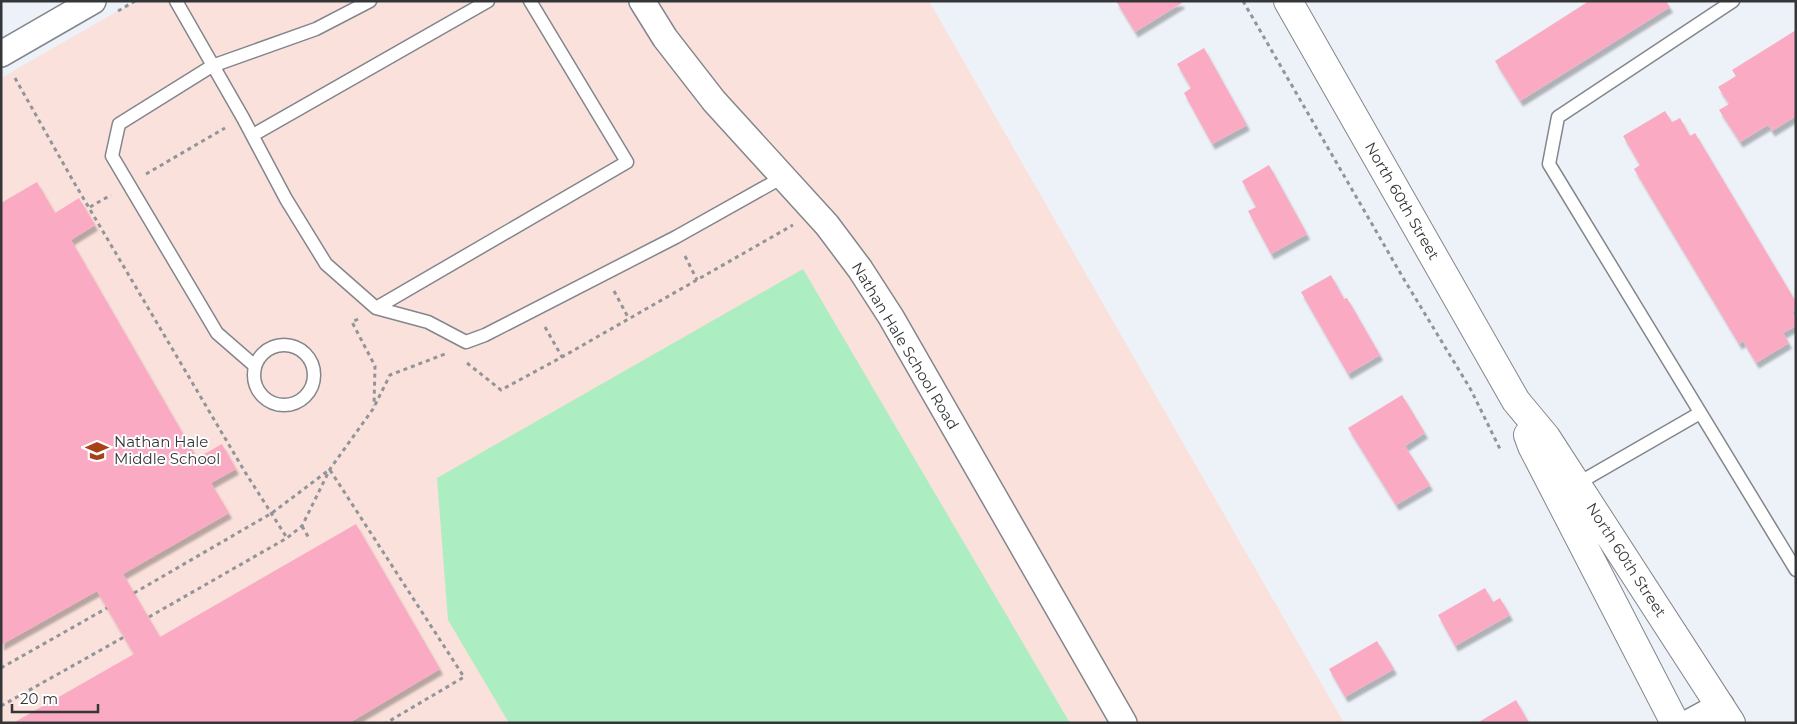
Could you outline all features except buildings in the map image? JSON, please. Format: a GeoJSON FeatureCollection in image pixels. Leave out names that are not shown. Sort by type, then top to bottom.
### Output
{"type":"FeatureCollection","features":[{"type":"Feature","properties":{"kind":"main road","name":"North 60th Street"},"geometry":{"type":"LineString","coordinates":[[1288,1],[1516,401],[1532,446],[1567,490],[1726,714]]}},
{"type":"Feature","properties":{"kind":"main road","name":"North 60th Street"},"geometry":{"type":"LineString","coordinates":[[1567,490],[1675,723]]}},
{"type":"Feature","properties":{"kind":"street"},"geometry":{"type":"LineString","coordinates":[[7,63],[93,1]]}},
{"type":"Feature","properties":{"kind":"street","name":"Nathan Hale School Road"},"geometry":{"type":"LineString","coordinates":[[642,1],[665,38],[714,101],[828,225],[860,269],[891,318],[1124,723]]}},
{"type":"Feature","properties":{"kind":"street"},"geometry":{"type":"LineString","coordinates":[[1688,723],[1726,714]]}},
{"type":"Feature","properties":{"kind":"lane"},"geometry":{"type":"LineString","coordinates":[[176,1],[212,66],[244,118],[286,198],[326,264],[376,308],[428,322],[466,342],[485,335],[676,237],[783,177]]}},
{"type":"Feature","properties":{"kind":"lane"},"geometry":{"type":"LineString","coordinates":[[255,366],[217,333],[112,156],[119,124],[212,66],[316,29],[370,1]]}},
{"type":"Feature","properties":{"kind":"lane"},"geometry":{"type":"LineString","coordinates":[[253,135],[488,1]]}},
{"type":"Feature","properties":{"kind":"lane"},"geometry":{"type":"LineString","coordinates":[[376,308],[627,162],[530,1]]}},
{"type":"Feature","properties":{"kind":"lane"},"geometry":{"type":"LineString","coordinates":[[1733,1],[1558,117],[1549,164],[1796,570]]}},
{"type":"Feature","properties":{"kind":"lane"},"geometry":{"type":"LineString","coordinates":[[284,345],[294,347],[310,359],[314,368],[312,387],[307,396],[299,402],[290,405],[271,403],[257,389],[254,379],[255,366],[265,352],[274,347],[284,345]]}},
{"type":"Feature","properties":{"kind":"lane"},"geometry":{"type":"LineString","coordinates":[[1567,490],[1700,413]]}},
{"type":"Feature","properties":{"kind":"path"},"geometry":{"type":"LineString","coordinates":[[1243,1],[1470,390],[1504,454]]}},
{"type":"Feature","properties":{"kind":"path"},"geometry":{"type":"LineString","coordinates":[[7,63],[246,472],[287,538]]}},
{"type":"Feature","properties":{"kind":"path"},"geometry":{"type":"LineString","coordinates":[[90,207],[244,118]]}},
{"type":"Feature","properties":{"kind":"path"},"geometry":{"type":"LineString","coordinates":[[466,362],[501,390],[790,227]]}},
{"type":"Feature","properties":{"kind":"path"},"geometry":{"type":"LineString","coordinates":[[676,237],[697,280]]}},
{"type":"Feature","properties":{"kind":"path"},"geometry":{"type":"LineString","coordinates":[[604,274],[629,319]]}},
{"type":"Feature","properties":{"kind":"path"},"geometry":{"type":"LineString","coordinates":[[374,409],[375,366],[352,322],[376,308]]}},
{"type":"Feature","properties":{"kind":"path"},"geometry":{"type":"LineString","coordinates":[[535,309],[562,357]]}},
{"type":"Feature","properties":{"kind":"path"},"geometry":{"type":"LineString","coordinates":[[149,618],[287,538],[302,526],[330,469],[374,409],[390,375],[453,351]]}},
{"type":"Feature","properties":{"kind":"path"},"geometry":{"type":"LineString","coordinates":[[134,592],[272,513],[330,469]]}},
{"type":"Feature","properties":{"kind":"path"},"geometry":{"type":"LineString","coordinates":[[330,469],[464,677],[386,723]]}},
{"type":"Feature","properties":{"kind":"path"},"geometry":{"type":"LineString","coordinates":[[302,526],[310,540]]}},
{"type":"Feature","properties":{"kind":"path"},"geometry":{"type":"LineString","coordinates":[[1,668],[106,608]]}},
{"type":"Feature","properties":{"kind":"path"},"geometry":{"type":"LineString","coordinates":[[1,706],[124,637]]}},
{"type":"Feature","properties":{"kind":"shaded area"},"geometry":{"type":"Polygon","coordinates":[[[135,1],[929,1],[1344,723],[1,723],[1,78],[135,1]]]}},
{"type":"Feature","properties":{"kind":"green space"},"geometry":{"type":"Polygon","coordinates":[[[803,269],[1070,723],[509,723],[448,620],[437,478],[803,269]]]}},
{"type":"Feature","properties":{"kind":"place","name":"Nathan Hale Middle School"},"geometry":{"type":"Point","coordinates":[97,451]}}]}
